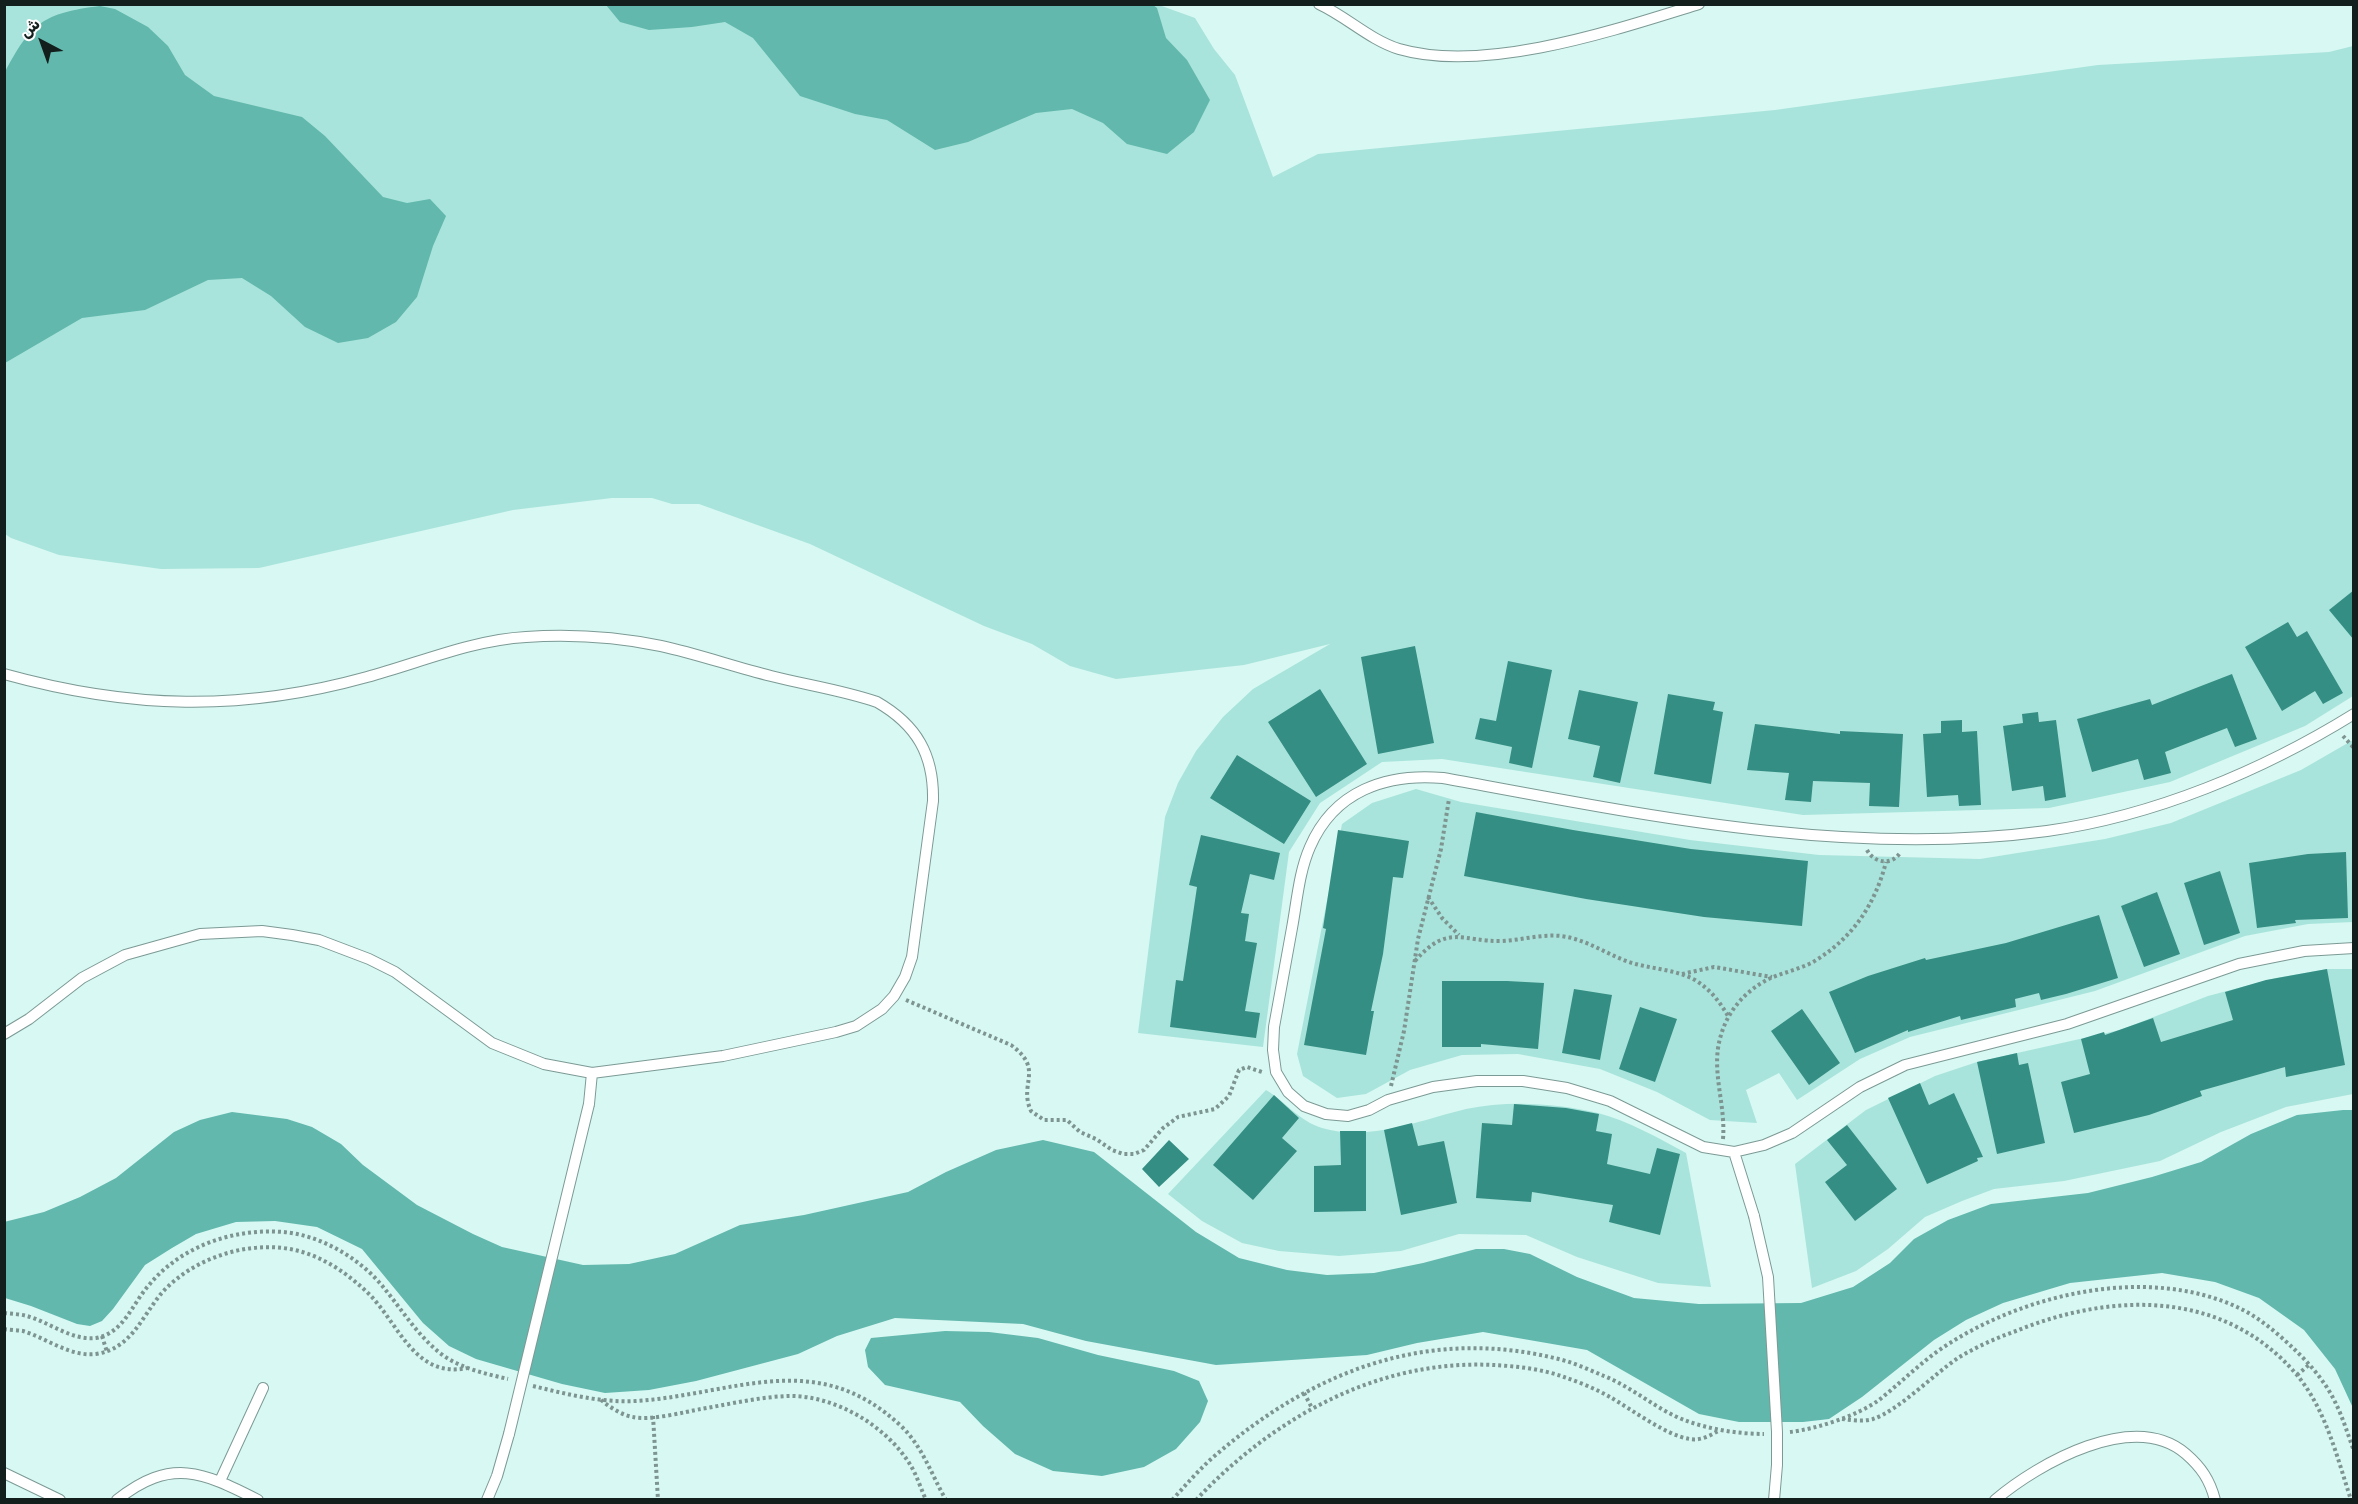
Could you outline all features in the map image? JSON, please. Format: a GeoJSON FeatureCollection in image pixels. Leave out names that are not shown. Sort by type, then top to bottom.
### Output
{"type":"FeatureCollection","features":[{"type":"Feature","properties":{"kind":"lane"},"geometry":{"type":"LineString","coordinates":[[1319,4],[1339,14],[1363,32],[1397,48],[1435,57],[1473,57],[1550,45],[1626,27],[1699,4]]}},
{"type":"Feature","properties":{"kind":"lane"},"geometry":{"type":"LineString","coordinates":[[4,674],[74,691],[124,698],[195,703],[232,701],[347,682],[493,642],[523,637],[556,636],[629,641],[661,646],[877,702],[891,710],[907,724],[919,740],[928,758],[933,782],[933,801],[912,957],[905,977],[894,996],[870,1018],[837,1032],[723,1056],[592,1073],[544,1064],[492,1043],[395,972],[369,959],[319,940],[262,931],[200,934],[125,955],[81,978],[29,1019],[4,1034]]}},
{"type":"Feature","properties":{"kind":"lane"},"geometry":{"type":"LineString","coordinates":[[2354,714],[2265,762],[2195,792],[2122,815],[2048,831],[1972,837],[1904,838],[1803,834],[1623,811],[1443,778],[1416,776],[1390,780],[1365,789],[1342,804],[1324,823],[1311,846],[1302,871],[1274,1027],[1273,1050],[1276,1072],[1288,1092],[1304,1106],[1326,1114],[1348,1116],[1369,1110],[1388,1100],[1433,1087],[1477,1081],[1523,1081],[1567,1088],[1611,1101],[1703,1147],[1734,1152],[1764,1145],[1792,1133],[1860,1087],[1905,1065],[2067,1024],[2239,964],[2304,951],[2354,948]]}},
{"type":"Feature","properties":{"kind":"lane"},"geometry":{"type":"LineString","coordinates":[[487,1500],[497,1476],[509,1434],[589,1104],[592,1073]]}},
{"type":"Feature","properties":{"kind":"lane"},"geometry":{"type":"LineString","coordinates":[[1734,1152],[1754,1216],[1768,1277],[1777,1432],[1774,1500]]}},
{"type":"Feature","properties":{"kind":"lane"},"geometry":{"type":"LineString","coordinates":[[220,1480],[263,1388]]}},
{"type":"Feature","properties":{"kind":"lane"},"geometry":{"type":"LineString","coordinates":[[1995,1500],[2018,1480],[2060,1457],[2130,1436],[2155,1438],[2179,1448],[2198,1464],[2212,1486],[2215,1500]]}},
{"type":"Feature","properties":{"kind":"lane"},"geometry":{"type":"LineString","coordinates":[[117,1500],[134,1486],[154,1476],[177,1472],[199,1474],[220,1480],[258,1500]]}},
{"type":"Feature","properties":{"kind":"lane"},"geometry":{"type":"LineString","coordinates":[[4,1473],[60,1500]]}},
{"type":"Feature","properties":{"kind":"path"},"geometry":{"type":"LineString","coordinates":[[1388,1100],[1404,1031],[1418,939],[1441,849],[1449,799]]}},
{"type":"Feature","properties":{"kind":"path"},"geometry":{"type":"LineString","coordinates":[[1722,1151],[1723,1108],[1716,1070],[1717,1051],[1728,1016],[1748,993],[1773,977],[1812,962],[1848,935],[1873,900],[1886,862]]}},
{"type":"Feature","properties":{"kind":"path"},"geometry":{"type":"LineString","coordinates":[[1428,897],[1442,918],[1460,935]]}},
{"type":"Feature","properties":{"kind":"path"},"geometry":{"type":"LineString","coordinates":[[1415,961],[1435,943],[1460,935],[1502,941],[1546,935],[1562,936],[1578,940],[1636,964],[1681,974],[1709,990],[1728,1016]]}},
{"type":"Feature","properties":{"kind":"path"},"geometry":{"type":"LineString","coordinates":[[1681,974],[1714,967],[1773,977]]}},
{"type":"Feature","properties":{"kind":"path"},"geometry":{"type":"LineString","coordinates":[[894,996],[1011,1045],[1022,1053],[1030,1071],[1027,1097],[1030,1111],[1044,1120],[1067,1120],[1080,1132],[1123,1154],[1134,1154],[1143,1150],[1163,1128],[1178,1117],[1215,1109],[1228,1096],[1237,1073],[1243,1067],[1252,1067],[1264,1073],[1276,1072]]}},
{"type":"Feature","properties":{"kind":"path"},"geometry":{"type":"LineString","coordinates":[[4,1313],[26,1316],[82,1338],[102,1336],[120,1325],[149,1284],[177,1259],[210,1241],[247,1232],[285,1232],[321,1242],[355,1260],[382,1285],[426,1340],[446,1357],[468,1368],[514,1381]]}},
{"type":"Feature","properties":{"kind":"path"},"geometry":{"type":"LineString","coordinates":[[4,1329],[22,1331],[79,1353],[107,1352],[120,1346],[131,1337],[161,1294],[186,1272],[216,1256],[249,1248],[283,1248],[316,1256],[345,1272],[371,1296],[414,1352],[429,1364],[455,1371],[468,1368]]}},
{"type":"Feature","properties":{"kind":"path"},"geometry":{"type":"LineString","coordinates":[[1841,1419],[1857,1421],[1873,1419],[1887,1412],[1959,1358],[1996,1338],[2049,1318],[2097,1306],[2139,1304],[2179,1307],[2230,1323],[2265,1346],[2297,1375],[2320,1411],[2352,1500]]}},
{"type":"Feature","properties":{"kind":"path"},"geometry":{"type":"LineString","coordinates":[[102,1336],[107,1352]]}},
{"type":"Feature","properties":{"kind":"path"},"geometry":{"type":"LineString","coordinates":[[1196,1500],[1220,1474],[1268,1435],[1312,1408],[1365,1383],[1413,1370],[1464,1363],[1514,1366],[1563,1376],[1608,1396],[1692,1440],[1707,1437],[1720,1429]]}},
{"type":"Feature","properties":{"kind":"path"},"geometry":{"type":"LineString","coordinates":[[2297,1375],[2310,1364]]}},
{"type":"Feature","properties":{"kind":"path"},"geometry":{"type":"LineString","coordinates":[[524,1383],[565,1394],[634,1401],[669,1398],[749,1382],[791,1379],[832,1386],[870,1403],[902,1426],[926,1457],[946,1500]]}},
{"type":"Feature","properties":{"kind":"path"},"geometry":{"type":"LineString","coordinates":[[1304,1393],[1312,1408]]}},
{"type":"Feature","properties":{"kind":"path"},"geometry":{"type":"LineString","coordinates":[[599,1399],[614,1410],[634,1418],[790,1396],[827,1402],[862,1418],[890,1439],[911,1466],[926,1500]]}},
{"type":"Feature","properties":{"kind":"path"},"geometry":{"type":"LineString","coordinates":[[653,1416],[658,1500]]}},
{"type":"Feature","properties":{"kind":"shaded area"},"geometry":{"type":"Polygon","coordinates":[[[5,5],[1159,5],[1195,18],[1214,49],[1235,75],[1273,177],[1318,154],[1775,110],[2098,65],[2329,52],[2353,46],[2353,696],[2305,726],[2170,782],[2049,808],[1803,815],[1442,759],[1382,762],[1320,803],[1289,852],[1263,1047],[1138,1033],[1165,817],[1178,783],[1196,751],[1223,717],[1253,689],[1330,644],[1244,665],[1116,679],[1070,666],[1032,644],[984,626],[810,544],[699,504],[672,504],[652,498],[612,498],[513,510],[259,568],[161,569],[59,555],[11,538],[5,534],[5,5]]]}},
{"type":"Feature","properties":{"kind":"shaded area"},"geometry":{"type":"Polygon","coordinates":[[[606,5],[1153,5],[1157,8],[1166,38],[1187,60],[1210,100],[1194,132],[1167,154],[1127,144],[1103,123],[1072,109],[1036,113],[968,142],[935,150],[887,120],[855,114],[800,96],[753,38],[725,22],[649,30],[620,22],[606,5]]]}},
{"type":"Feature","properties":{"kind":"shaded area"},"geometry":{"type":"Polygon","coordinates":[[[100,6],[115,9],[148,27],[168,46],[185,75],[214,96],[302,117],[325,136],[383,197],[407,203],[430,199],[446,216],[433,246],[417,297],[396,322],[368,338],[338,343],[305,327],[271,296],[242,278],[208,280],[145,310],[82,318],[5,363],[5,72],[31,31],[41,23],[65,12],[100,6]]]}},
{"type":"Feature","properties":{"kind":"shaded area"},"geometry":{"type":"Polygon","coordinates":[[[2353,740],[2353,922],[2308,924],[2245,936],[2095,991],[1910,1037],[1860,1059],[1797,1100],[1779,1073],[1746,1090],[1757,1123],[1710,1120],[1657,1092],[1600,1069],[1518,1054],[1462,1055],[1410,1070],[1366,1094],[1337,1098],[1303,1076],[1297,1054],[1342,824],[1372,803],[1416,789],[1461,802],[1690,840],[1819,855],[1980,859],[2105,839],[2171,823],[2301,770],[2353,740]]]}},
{"type":"Feature","properties":{"kind":"shaded area"},"geometry":{"type":"Polygon","coordinates":[[[2327,969],[2353,969],[2353,1094],[2286,1107],[2221,1132],[2160,1161],[2064,1181],[1994,1189],[1925,1217],[1888,1249],[1856,1271],[1812,1288],[1795,1164],[1866,1110],[1935,1076],[1977,1062],[2120,1030],[2208,996],[2276,978],[2327,969]]]}},
{"type":"Feature","properties":{"kind":"shaded area"},"geometry":{"type":"Polygon","coordinates":[[[1266,1090],[1306,1121],[1340,1132],[1395,1128],[1466,1109],[1499,1104],[1549,1105],[1582,1110],[1610,1116],[1632,1125],[1686,1153],[1711,1287],[1658,1283],[1577,1257],[1526,1235],[1459,1234],[1401,1251],[1339,1256],[1279,1251],[1242,1243],[1202,1221],[1168,1194],[1266,1090]]]}},
{"type":"Feature","properties":{"kind":"shaded area"},"geometry":{"type":"Polygon","coordinates":[[[2353,1110],[2353,1408],[2335,1369],[2304,1330],[2259,1298],[2215,1282],[2162,1273],[2070,1283],[2003,1303],[1966,1320],[1934,1340],[1862,1397],[1829,1419],[1803,1422],[1739,1422],[1699,1414],[1587,1350],[1483,1332],[1417,1343],[1367,1355],[1216,1365],[1086,1341],[1023,1324],[895,1318],[837,1336],[798,1354],[696,1381],[649,1390],[605,1393],[562,1384],[476,1359],[449,1346],[423,1323],[362,1249],[317,1227],[275,1221],[236,1222],[196,1234],[145,1265],[113,1309],[102,1321],[90,1326],[77,1324],[5,1298],[4,1222],[44,1212],[80,1197],[116,1178],[174,1132],[200,1120],[232,1112],[287,1119],[312,1127],[341,1144],[363,1165],[417,1205],[473,1234],[502,1247],[583,1265],[629,1264],[675,1254],[740,1225],[804,1215],[908,1192],[996,1150],[1043,1140],[1094,1152],[1196,1232],[1239,1258],[1287,1270],[1327,1275],[1374,1273],[1476,1249],[1504,1249],[1530,1254],[1577,1277],[1634,1298],[1699,1304],[1801,1303],[1853,1287],[1890,1263],[1914,1239],[1948,1220],[1991,1204],[2088,1193],[2152,1177],[2201,1162],[2251,1134],[2297,1115],[2353,1110]]]}},
{"type":"Feature","properties":{"kind":"shaded area"},"geometry":{"type":"Polygon","coordinates":[[[945,1331],[989,1332],[1038,1338],[1098,1355],[1174,1371],[1199,1381],[1208,1401],[1200,1422],[1176,1449],[1144,1467],[1102,1476],[1053,1471],[1015,1454],[960,1402],[885,1385],[868,1367],[865,1350],[871,1338],[945,1331]]]}},
{"type":"Feature","properties":{"kind":"building"},"geometry":{"type":"Polygon","coordinates":[[[2354,590],[2354,640],[2329,610],[2354,590]]]}},
{"type":"Feature","properties":{"kind":"building"},"geometry":{"type":"Polygon","coordinates":[[[2288,622],[2297,637],[2307,631],[2343,693],[2323,704],[2315,691],[2282,711],[2245,647],[2288,622]]]}},
{"type":"Feature","properties":{"kind":"building"},"geometry":{"type":"Polygon","coordinates":[[[1415,646],[1434,743],[1378,754],[1361,657],[1415,646]]]}},
{"type":"Feature","properties":{"kind":"building"},"geometry":{"type":"Polygon","coordinates":[[[1508,661],[1552,670],[1532,768],[1509,763],[1512,747],[1475,739],[1480,718],[1496,721],[1508,661]]]}},
{"type":"Feature","properties":{"kind":"building"},"geometry":{"type":"Polygon","coordinates":[[[2232,674],[2257,739],[2235,747],[2227,728],[2165,752],[2171,773],[2144,780],[2138,759],[2092,772],[2077,719],[2150,699],[2152,705],[2232,674]]]}},
{"type":"Feature","properties":{"kind":"building"},"geometry":{"type":"Polygon","coordinates":[[[1320,689],[1367,764],[1316,797],[1268,722],[1320,689]]]}},
{"type":"Feature","properties":{"kind":"building"},"geometry":{"type":"Polygon","coordinates":[[[1579,690],[1638,702],[1620,783],[1593,777],[1600,746],[1568,739],[1579,690]]]}},
{"type":"Feature","properties":{"kind":"building"},"geometry":{"type":"Polygon","coordinates":[[[1668,694],[1715,702],[1713,710],[1723,712],[1711,784],[1654,774],[1668,694]]]}},
{"type":"Feature","properties":{"kind":"building"},"geometry":{"type":"Polygon","coordinates":[[[2038,712],[2039,722],[2056,720],[2066,797],[2045,801],[2043,786],[2012,791],[2003,726],[2023,723],[2022,714],[2038,712]]]}},
{"type":"Feature","properties":{"kind":"building"},"geometry":{"type":"Polygon","coordinates":[[[1962,720],[1962,732],[1977,731],[1981,805],[1959,806],[1958,795],[1927,797],[1923,734],[1941,733],[1941,721],[1962,720]]]}},
{"type":"Feature","properties":{"kind":"building"},"geometry":{"type":"Polygon","coordinates":[[[1755,724],[1840,734],[1840,731],[1903,734],[1899,807],[1869,806],[1870,783],[1813,781],[1811,802],[1785,800],[1789,773],[1747,770],[1755,724]]]}},
{"type":"Feature","properties":{"kind":"building"},"geometry":{"type":"Polygon","coordinates":[[[1237,755],[1311,801],[1284,844],[1210,798],[1237,755]]]}},
{"type":"Feature","properties":{"kind":"building"},"geometry":{"type":"Polygon","coordinates":[[[1476,812],[1691,849],[1808,861],[1802,926],[1704,917],[1586,899],[1464,876],[1476,812]]]}},
{"type":"Feature","properties":{"kind":"building"},"geometry":{"type":"Polygon","coordinates":[[[1338,830],[1409,841],[1403,878],[1393,877],[1366,1055],[1304,1045],[1326,929],[1323,928],[1338,830]]]}},
{"type":"Feature","properties":{"kind":"building"},"geometry":{"type":"Polygon","coordinates":[[[1201,835],[1280,853],[1274,880],[1250,874],[1241,913],[1249,914],[1245,941],[1257,943],[1245,1011],[1260,1013],[1256,1038],[1170,1027],[1176,980],[1183,981],[1197,887],[1189,885],[1201,835]]]}},
{"type":"Feature","properties":{"kind":"building"},"geometry":{"type":"Polygon","coordinates":[[[2346,852],[2348,918],[2295,920],[2296,923],[2257,928],[2249,863],[2308,854],[2346,852]]]}},
{"type":"Feature","properties":{"kind":"building"},"geometry":{"type":"Polygon","coordinates":[[[2220,871],[2240,933],[2204,945],[2184,883],[2220,871]]]}},
{"type":"Feature","properties":{"kind":"building"},"geometry":{"type":"Polygon","coordinates":[[[2157,892],[2180,954],[2144,967],[2121,906],[2157,892]]]}},
{"type":"Feature","properties":{"kind":"building"},"geometry":{"type":"Polygon","coordinates":[[[2099,915],[2118,978],[2066,994],[2041,1000],[2039,993],[2015,999],[2016,1007],[1961,1020],[1960,1016],[1908,1032],[1908,1030],[1855,1053],[1829,992],[1868,976],[1925,958],[1926,960],[2006,943],[2099,915]]]}},
{"type":"Feature","properties":{"kind":"building"},"geometry":{"type":"Polygon","coordinates":[[[2327,969],[2345,1065],[2286,1077],[2285,1067],[2200,1091],[2202,1096],[2149,1115],[2074,1133],[2061,1082],[2090,1074],[2081,1039],[2104,1032],[2105,1035],[2153,1018],[2161,1042],[2233,1020],[2225,992],[2266,980],[2327,969]]]}},
{"type":"Feature","properties":{"kind":"building"},"geometry":{"type":"Polygon","coordinates":[[[1442,981],[1544,983],[1538,1049],[1481,1044],[1481,1047],[1442,1047],[1442,981]]]}},
{"type":"Feature","properties":{"kind":"building"},"geometry":{"type":"Polygon","coordinates":[[[1574,989],[1612,995],[1600,1060],[1562,1053],[1574,989]]]}},
{"type":"Feature","properties":{"kind":"building"},"geometry":{"type":"Polygon","coordinates":[[[1640,1007],[1677,1019],[1655,1082],[1619,1069],[1640,1007]]]}},
{"type":"Feature","properties":{"kind":"building"},"geometry":{"type":"Polygon","coordinates":[[[1802,1009],[1840,1063],[1809,1085],[1771,1031],[1802,1009]]]}},
{"type":"Feature","properties":{"kind":"building"},"geometry":{"type":"Polygon","coordinates":[[[2017,1053],[2019,1065],[2028,1063],[2045,1143],[1997,1154],[1977,1062],[2017,1053]]]}},
{"type":"Feature","properties":{"kind":"building"},"geometry":{"type":"Polygon","coordinates":[[[1920,1083],[1929,1105],[1954,1093],[1983,1157],[1927,1184],[1888,1098],[1920,1083]]]}},
{"type":"Feature","properties":{"kind":"building"},"geometry":{"type":"Polygon","coordinates":[[[1274,1095],[1299,1118],[1282,1138],[1297,1151],[1253,1200],[1213,1165],[1274,1095]]]}},
{"type":"Feature","properties":{"kind":"building"},"geometry":{"type":"Polygon","coordinates":[[[1514,1104],[1566,1108],[1599,1114],[1596,1131],[1612,1134],[1607,1164],[1650,1174],[1657,1148],[1680,1154],[1660,1235],[1609,1222],[1613,1205],[1532,1192],[1531,1202],[1476,1198],[1482,1123],[1512,1125],[1514,1104]]]}},
{"type":"Feature","properties":{"kind":"building"},"geometry":{"type":"Polygon","coordinates":[[[1412,1123],[1418,1146],[1444,1141],[1457,1203],[1401,1215],[1384,1130],[1412,1123]]]}},
{"type":"Feature","properties":{"kind":"building"},"geometry":{"type":"Polygon","coordinates":[[[1847,1125],[1897,1189],[1855,1221],[1825,1182],[1847,1165],[1827,1140],[1847,1125]]]}},
{"type":"Feature","properties":{"kind":"building"},"geometry":{"type":"Polygon","coordinates":[[[1340,1131],[1366,1131],[1366,1211],[1314,1212],[1314,1166],[1341,1165],[1340,1131]]]}},
{"type":"Feature","properties":{"kind":"building"},"geometry":{"type":"Polygon","coordinates":[[[1169,1140],[1189,1159],[1159,1187],[1142,1169],[1169,1140]]]}}]}
